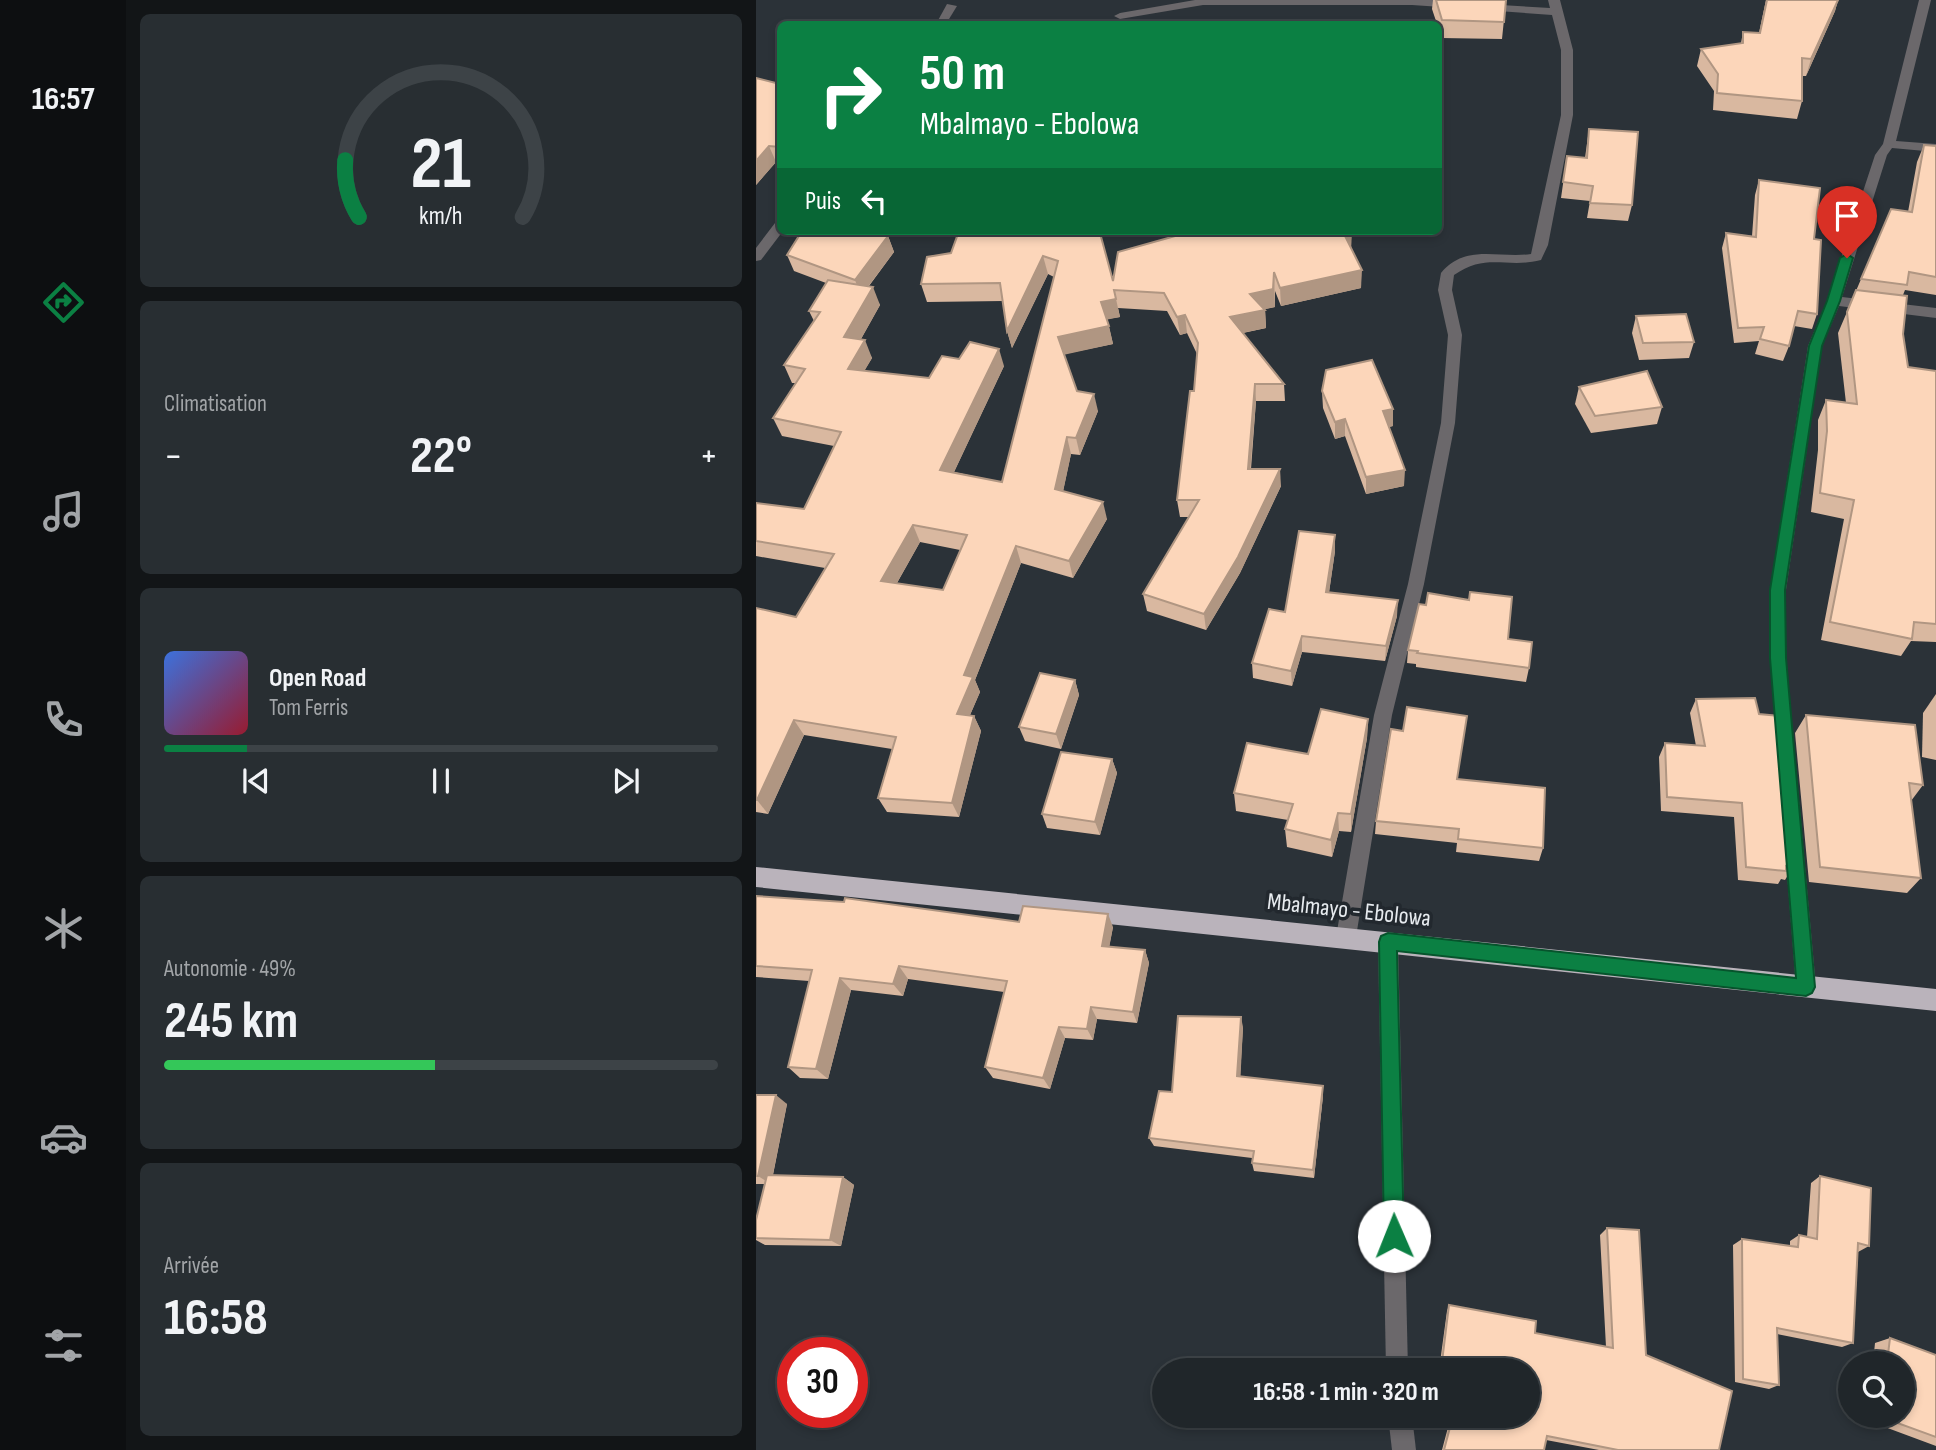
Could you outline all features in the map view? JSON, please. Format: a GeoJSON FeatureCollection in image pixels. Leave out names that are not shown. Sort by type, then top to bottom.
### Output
{"type":"FeatureCollection","features":[{"type":"Feature","properties":{"kind":"highway","name":"Mbalmayo - Ebolowa"},"geometry":{"type":"LineString","coordinates":[[756,877],[1936,1000]]}},
{"type":"Feature","properties":{"kind":"street"},"geometry":{"type":"LineString","coordinates":[[1806,987],[1778,658],[1778,590],[1815,346],[1834,301],[1881,155],[1888,144],[1925,0]]}},
{"type":"Feature","properties":{"kind":"street"},"geometry":{"type":"LineString","coordinates":[[1120,16],[1203,2],[1412,2],[1464,6]]}},
{"type":"Feature","properties":{"kind":"street"},"geometry":{"type":"LineString","coordinates":[[943,21],[951,6]]}},
{"type":"Feature","properties":{"kind":"street"},"geometry":{"type":"LineString","coordinates":[[1346,937],[1383,715],[1416,584],[1448,423],[1454,369],[1454,335],[1445,290],[1448,273],[1465,259],[1480,256],[1511,259],[1536,257],[1541,245],[1567,115],[1567,50],[1556,6],[1477,6]]}},
{"type":"Feature","properties":{"kind":"street"},"geometry":{"type":"LineString","coordinates":[[1888,144],[1936,148]]}},
{"type":"Feature","properties":{"kind":"street"},"geometry":{"type":"LineString","coordinates":[[756,257],[777,230]]}},
{"type":"Feature","properties":{"kind":"street"},"geometry":{"type":"LineString","coordinates":[[1834,301],[1936,313]]}},
{"type":"Feature","properties":{"kind":"street"},"geometry":{"type":"LineString","coordinates":[[1388,942],[1397,1358]]}},
{"type":"Feature","properties":{"kind":"street"},"geometry":{"type":"LineString","coordinates":[[1401,1428],[1404,1450]]}},
{"type":"Feature","properties":{"kind":"building"},"geometry":{"type":"Polygon","coordinates":[[[1436,0],[1506,0],[1504,22],[1442,20],[1436,0]]]}},
{"type":"Feature","properties":{"kind":"building"},"geometry":{"type":"Polygon","coordinates":[[[1767,0],[1838,0],[1811,59],[1802,58],[1802,101],[1717,93],[1718,74],[1701,49],[1743,43],[1743,32],[1760,33],[1767,0]]]}},
{"type":"Feature","properties":{"kind":"building"},"geometry":{"type":"Polygon","coordinates":[[[756,78],[777,83],[777,147],[769,146],[756,161],[756,78]]]}},
{"type":"Feature","properties":{"kind":"building"},"geometry":{"type":"Polygon","coordinates":[[[1589,129],[1638,132],[1632,205],[1590,203],[1593,186],[1563,182],[1567,156],[1587,158],[1589,129]]]}},
{"type":"Feature","properties":{"kind":"building"},"geometry":{"type":"Polygon","coordinates":[[[1924,145],[1936,146],[1936,277],[1909,272],[1907,285],[1861,279],[1891,209],[1912,212],[1924,145]]]}},
{"type":"Feature","properties":{"kind":"building"},"geometry":{"type":"Polygon","coordinates":[[[1759,180],[1820,188],[1814,239],[1821,240],[1817,314],[1798,311],[1789,346],[1760,339],[1764,327],[1738,328],[1726,233],[1756,237],[1759,180]]]}},
{"type":"Feature","properties":{"kind":"building"},"geometry":{"type":"Polygon","coordinates":[[[800,235],[888,236],[855,280],[787,255],[800,235]]]}},
{"type":"Feature","properties":{"kind":"building"},"geometry":{"type":"Polygon","coordinates":[[[958,235],[1101,235],[1113,281],[1118,252],[1179,235],[1344,235],[1362,270],[1280,288],[1274,272],[1273,289],[1250,294],[1265,310],[1230,317],[1284,384],[1255,384],[1248,469],[1280,469],[1238,557],[1204,614],[1143,594],[1199,500],[1177,500],[1190,391],[1194,391],[1198,343],[1185,315],[1177,317],[1164,293],[1114,290],[1116,299],[1101,302],[1109,326],[1058,337],[1077,391],[1094,394],[1076,438],[1067,437],[1055,489],[1103,502],[1069,561],[1016,546],[964,675],[973,677],[957,714],[974,716],[952,803],[878,798],[896,737],[794,720],[756,800],[756,608],[796,617],[834,554],[756,541],[756,503],[804,509],[841,432],[773,418],[805,369],[784,365],[820,312],[809,311],[828,280],[873,287],[844,337],[865,340],[848,369],[929,378],[942,356],[959,359],[970,342],[999,349],[940,470],[1002,482],[1058,261],[1043,256],[1007,331],[1000,283],[921,284],[927,257],[951,253],[958,235]],[[913,525],[881,581],[943,590],[967,535],[913,525]]]}},
{"type":"Feature","properties":{"kind":"building"},"geometry":{"type":"Polygon","coordinates":[[[1856,290],[1907,296],[1903,334],[1908,367],[1936,371],[1936,624],[1914,622],[1912,639],[1830,622],[1854,500],[1820,493],[1827,431],[1826,400],[1857,404],[1847,312],[1856,290]]]}},
{"type":"Feature","properties":{"kind":"building"},"geometry":{"type":"Polygon","coordinates":[[[1686,314],[1694,342],[1643,343],[1636,316],[1686,314]]]}},
{"type":"Feature","properties":{"kind":"building"},"geometry":{"type":"Polygon","coordinates":[[[1372,360],[1393,409],[1383,411],[1405,470],[1366,477],[1345,419],[1335,422],[1322,391],[1326,370],[1372,360]]]}},
{"type":"Feature","properties":{"kind":"building"},"geometry":{"type":"Polygon","coordinates":[[[1647,371],[1662,407],[1595,416],[1579,387],[1647,371]]]}},
{"type":"Feature","properties":{"kind":"building"},"geometry":{"type":"Polygon","coordinates":[[[1299,531],[1335,535],[1326,592],[1398,600],[1386,646],[1302,636],[1291,671],[1252,663],[1269,609],[1285,612],[1299,531]]]}},
{"type":"Feature","properties":{"kind":"building"},"geometry":{"type":"Polygon","coordinates":[[[1470,592],[1512,597],[1508,639],[1532,642],[1529,668],[1408,650],[1419,604],[1426,605],[1428,593],[1469,600],[1470,592]]]}},
{"type":"Feature","properties":{"kind":"building"},"geometry":{"type":"Polygon","coordinates":[[[1040,673],[1075,680],[1056,734],[1019,727],[1040,673]]]}},
{"type":"Feature","properties":{"kind":"building"},"geometry":{"type":"Polygon","coordinates":[[[1755,698],[1759,714],[1781,716],[1793,867],[1786,866],[1786,871],[1746,867],[1742,803],[1667,797],[1665,743],[1705,746],[1696,699],[1755,698]]]}},
{"type":"Feature","properties":{"kind":"building"},"geometry":{"type":"Polygon","coordinates":[[[1407,707],[1467,716],[1457,779],[1545,788],[1543,848],[1458,839],[1459,829],[1376,821],[1391,729],[1403,731],[1407,707]]]}},
{"type":"Feature","properties":{"kind":"building"},"geometry":{"type":"Polygon","coordinates":[[[1321,709],[1368,719],[1351,814],[1338,813],[1331,840],[1285,829],[1293,804],[1234,793],[1247,743],[1308,754],[1321,709]]]}},
{"type":"Feature","properties":{"kind":"building"},"geometry":{"type":"Polygon","coordinates":[[[1806,715],[1915,725],[1923,785],[1909,783],[1921,878],[1820,867],[1806,715]]]}},
{"type":"Feature","properties":{"kind":"building"},"geometry":{"type":"Polygon","coordinates":[[[1061,752],[1112,759],[1095,822],[1042,814],[1061,752]]]}},
{"type":"Feature","properties":{"kind":"building"},"geometry":{"type":"Polygon","coordinates":[[[756,896],[844,902],[845,898],[1019,922],[1023,906],[1108,914],[1102,946],[1145,950],[1133,1012],[1091,1007],[1087,1029],[1059,1027],[1043,1078],[985,1067],[1007,981],[899,966],[893,984],[840,978],[816,1069],[788,1067],[812,970],[756,966],[756,896]]]}},
{"type":"Feature","properties":{"kind":"building"},"geometry":{"type":"Polygon","coordinates":[[[1178,1016],[1241,1017],[1237,1076],[1323,1086],[1313,1170],[1252,1163],[1254,1151],[1149,1138],[1159,1091],[1172,1092],[1178,1016]]]}},
{"type":"Feature","properties":{"kind":"building"},"geometry":{"type":"Polygon","coordinates":[[[756,1095],[776,1095],[758,1176],[756,1176],[756,1095]]]}},
{"type":"Feature","properties":{"kind":"building"},"geometry":{"type":"Polygon","coordinates":[[[767,1175],[843,1177],[830,1240],[756,1238],[756,1220],[767,1175]]]}},
{"type":"Feature","properties":{"kind":"building"},"geometry":{"type":"Polygon","coordinates":[[[1820,1176],[1871,1188],[1869,1246],[1858,1243],[1853,1343],[1777,1328],[1779,1385],[1743,1379],[1742,1239],[1798,1247],[1799,1235],[1817,1239],[1820,1176]]]}},
{"type":"Feature","properties":{"kind":"building"},"geometry":{"type":"Polygon","coordinates":[[[1607,1228],[1639,1230],[1646,1355],[1732,1391],[1719,1450],[1618,1450],[1547,1436],[1544,1450],[1444,1450],[1450,1428],[1540,1428],[1540,1358],[1442,1358],[1449,1305],[1536,1321],[1535,1333],[1613,1348],[1607,1228]]]}},
{"type":"Feature","properties":{"kind":"building"},"geometry":{"type":"Polygon","coordinates":[[[1890,1338],[1936,1355],[1936,1437],[1911,1428],[1915,1428],[1915,1351],[1888,1351],[1890,1338]]]}},
{"type":"Feature","properties":{"kind":"route"},"geometry":{"type":"LineString","coordinates":[[1394,1236],[1388,942],[1806,987],[1778,658],[1778,590],[1815,346],[1834,301],[1847,258]]}}]}
